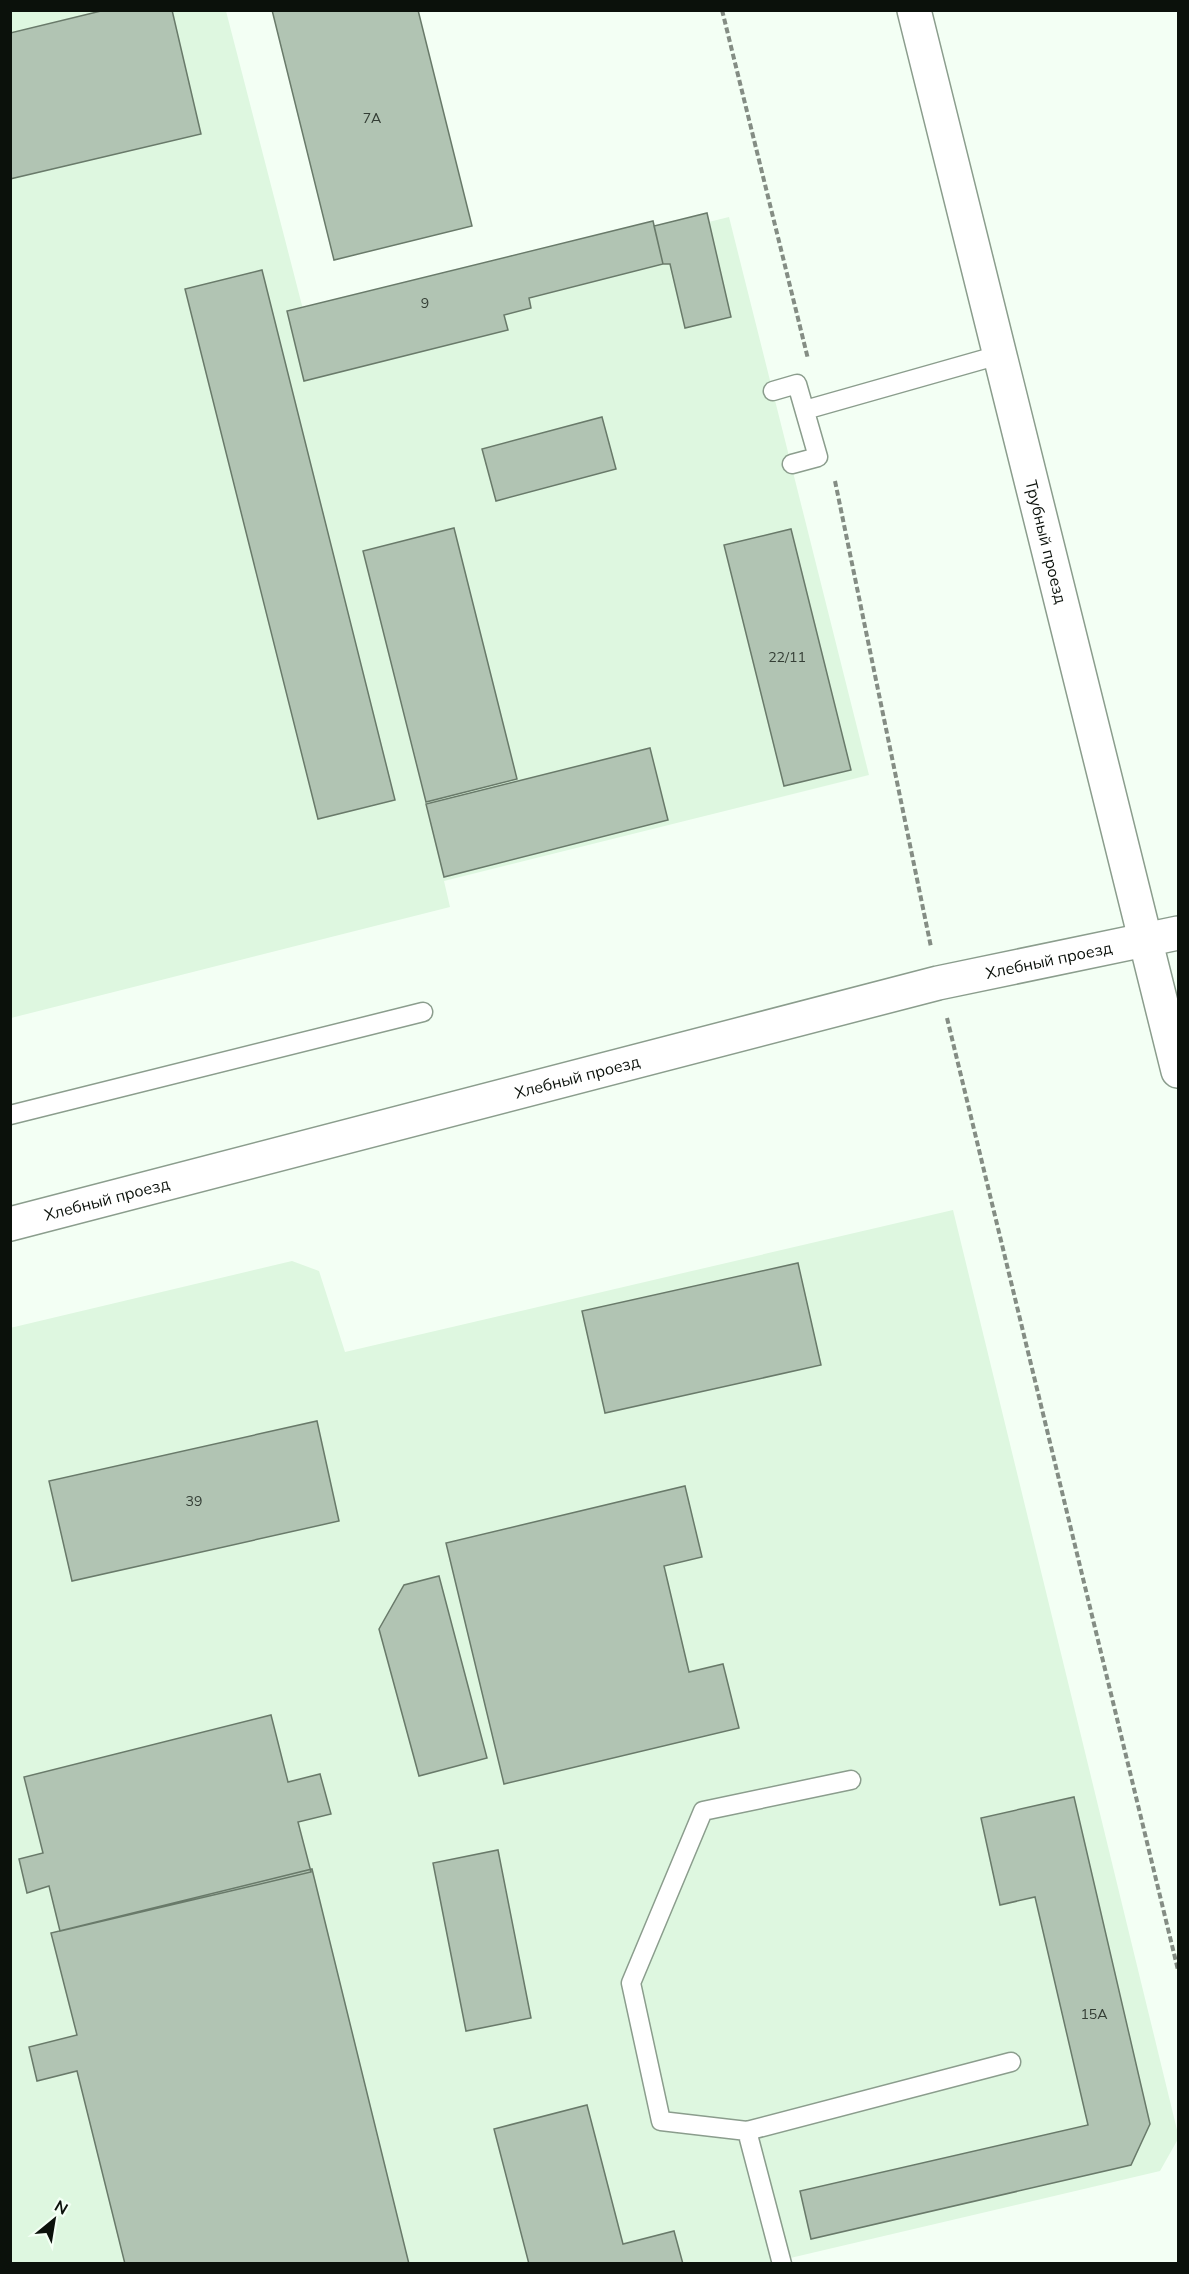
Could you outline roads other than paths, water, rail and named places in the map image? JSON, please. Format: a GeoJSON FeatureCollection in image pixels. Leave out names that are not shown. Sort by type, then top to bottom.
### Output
{"type":"FeatureCollection","features":[{"type":"Feature","properties":{"kind":"street","name":"Трубный проезд"},"geometry":{"type":"LineString","coordinates":[[914,10],[1179,1071]]}},
{"type":"Feature","properties":{"kind":"street","name":"Хлебный проезд"},"geometry":{"type":"LineString","coordinates":[[11,1220],[938,982],[1179,933]]}},
{"type":"Feature","properties":{"kind":"lane"},"geometry":{"type":"LineString","coordinates":[[805,410],[999,355]]}},
{"type":"Feature","properties":{"kind":"lane"},"geometry":{"type":"LineString","coordinates":[[773,390],[797,384],[818,457],[792,464]]}},
{"type":"Feature","properties":{"kind":"lane"},"geometry":{"type":"LineString","coordinates":[[10,1115],[423,1012]]}},
{"type":"Feature","properties":{"kind":"lane"},"geometry":{"type":"LineString","coordinates":[[851,1780],[704,1811],[631,1983],[661,2121],[747,2131],[1011,2062]]}},
{"type":"Feature","properties":{"kind":"lane"},"geometry":{"type":"LineString","coordinates":[[747,2131],[782,2264]]}}]}
